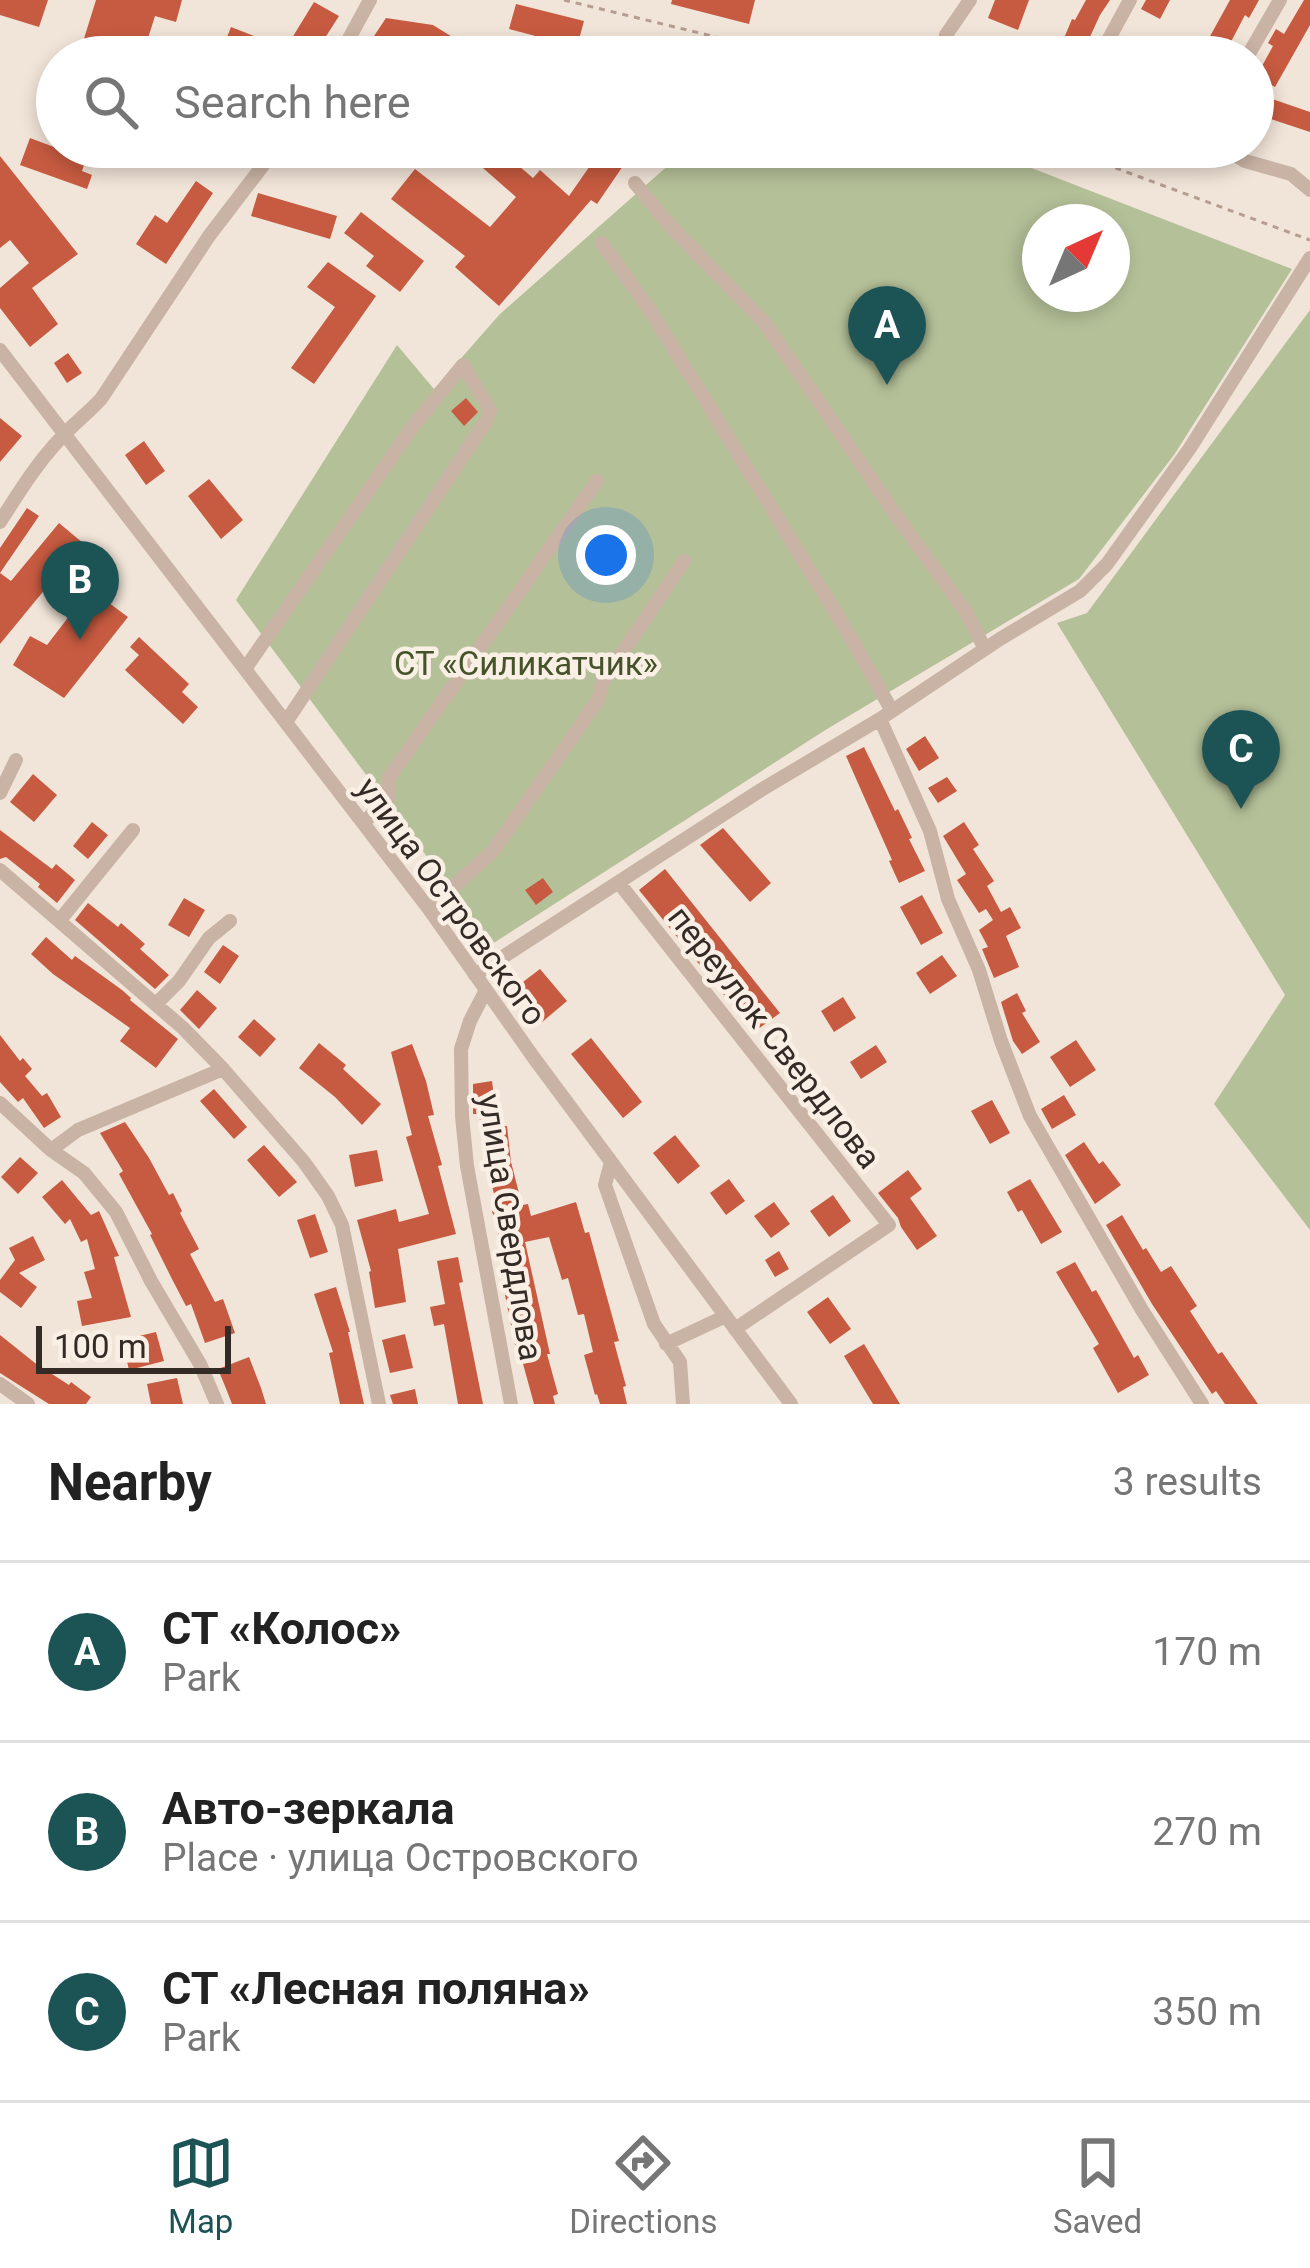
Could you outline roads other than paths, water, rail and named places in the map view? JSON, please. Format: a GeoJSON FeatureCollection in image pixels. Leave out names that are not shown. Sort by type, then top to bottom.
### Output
{"type":"FeatureCollection","features":[{"type":"Feature","properties":{"kind":"street"},"geometry":{"type":"LineString","coordinates":[[350,36],[370,0]]}},
{"type":"Feature","properties":{"kind":"street"},"geometry":{"type":"LineString","coordinates":[[946,35],[970,0]]}},
{"type":"Feature","properties":{"kind":"street"},"geometry":{"type":"LineString","coordinates":[[1110,36],[1130,0]]}},
{"type":"Feature","properties":{"kind":"street"},"geometry":{"type":"LineString","coordinates":[[1259,36],[1280,0]]}},
{"type":"Feature","properties":{"kind":"street"},"geometry":{"type":"LineString","coordinates":[[0,522],[39,462],[101,399],[209,236],[262,168]]}},
{"type":"Feature","properties":{"kind":"street"},"geometry":{"type":"LineString","coordinates":[[1270,168],[1291,174],[1310,190]]}},
{"type":"Feature","properties":{"kind":"street"},"geometry":{"type":"LineString","coordinates":[[635,183],[764,322],[966,612],[986,649]]}},
{"type":"Feature","properties":{"kind":"street"},"geometry":{"type":"LineString","coordinates":[[602,243],[652,313],[853,641],[930,831],[948,899],[979,970],[1030,1116],[1202,1404]]}},
{"type":"Feature","properties":{"kind":"street"},"geometry":{"type":"LineString","coordinates":[[475,975],[1080,591],[1108,564],[1190,448],[1310,258]]}},
{"type":"Feature","properties":{"kind":"street","name":"улица Островского"},"geometry":{"type":"LineString","coordinates":[[0,350],[429,909],[791,1404]]}},
{"type":"Feature","properties":{"kind":"street"},"geometry":{"type":"LineString","coordinates":[[245,669],[414,425],[463,365],[490,410],[488,420],[286,722]]}},
{"type":"Feature","properties":{"kind":"street"},"geometry":{"type":"LineString","coordinates":[[363,823],[388,800],[388,779],[597,481]]}},
{"type":"Feature","properties":{"kind":"street"},"geometry":{"type":"LineString","coordinates":[[429,909],[493,851],[598,700],[602,681],[684,561]]}},
{"type":"Feature","properties":{"kind":"street"},"geometry":{"type":"LineString","coordinates":[[0,793],[16,760]]}},
{"type":"Feature","properties":{"kind":"street"},"geometry":{"type":"LineString","coordinates":[[60,920],[133,830]]}},
{"type":"Feature","properties":{"kind":"street"},"geometry":{"type":"LineString","coordinates":[[0,870],[224,1069],[304,1162],[342,1225],[379,1404]]}},
{"type":"Feature","properties":{"kind":"street","name":"переулок Свердлова"},"geometry":{"type":"LineString","coordinates":[[619,883],[889,1225],[731,1322]]}},
{"type":"Feature","properties":{"kind":"street"},"geometry":{"type":"LineString","coordinates":[[156,1004],[209,938],[230,921]]}},
{"type":"Feature","properties":{"kind":"street","name":"улица Свердлова"},"geometry":{"type":"LineString","coordinates":[[486,990],[461,1049],[462,1116],[511,1404]]}},
{"type":"Feature","properties":{"kind":"street"},"geometry":{"type":"LineString","coordinates":[[51,1150],[79,1130],[224,1069]]}},
{"type":"Feature","properties":{"kind":"street"},"geometry":{"type":"LineString","coordinates":[[0,1103],[83,1173],[116,1212],[218,1404]]}},
{"type":"Feature","properties":{"kind":"street"},"geometry":{"type":"LineString","coordinates":[[611,1162],[605,1185],[654,1324],[680,1362],[683,1404]]}},
{"type":"Feature","properties":{"kind":"street"},"geometry":{"type":"LineString","coordinates":[[666,1344],[731,1322]]}},
{"type":"Feature","properties":{"kind":"street"},"geometry":{"type":"LineString","coordinates":[[0,1384],[28,1404]]}},
{"type":"Feature","properties":{"kind":"place","name":"СТ «Колос»"},"geometry":{"type":"Point","coordinates":[887,385]}},
{"type":"Feature","properties":{"kind":"place","name":"Авто-зеркала"},"geometry":{"type":"Point","coordinates":[80,640]}},
{"type":"Feature","properties":{"kind":"place","name":"СТ «Лесная поляна»"},"geometry":{"type":"Point","coordinates":[1241,809]}},
{"type":"Feature","properties":{"kind":"park label","name":"СТ «Силикатчик»"},"geometry":{"type":"Point","coordinates":[526,663]}}]}
